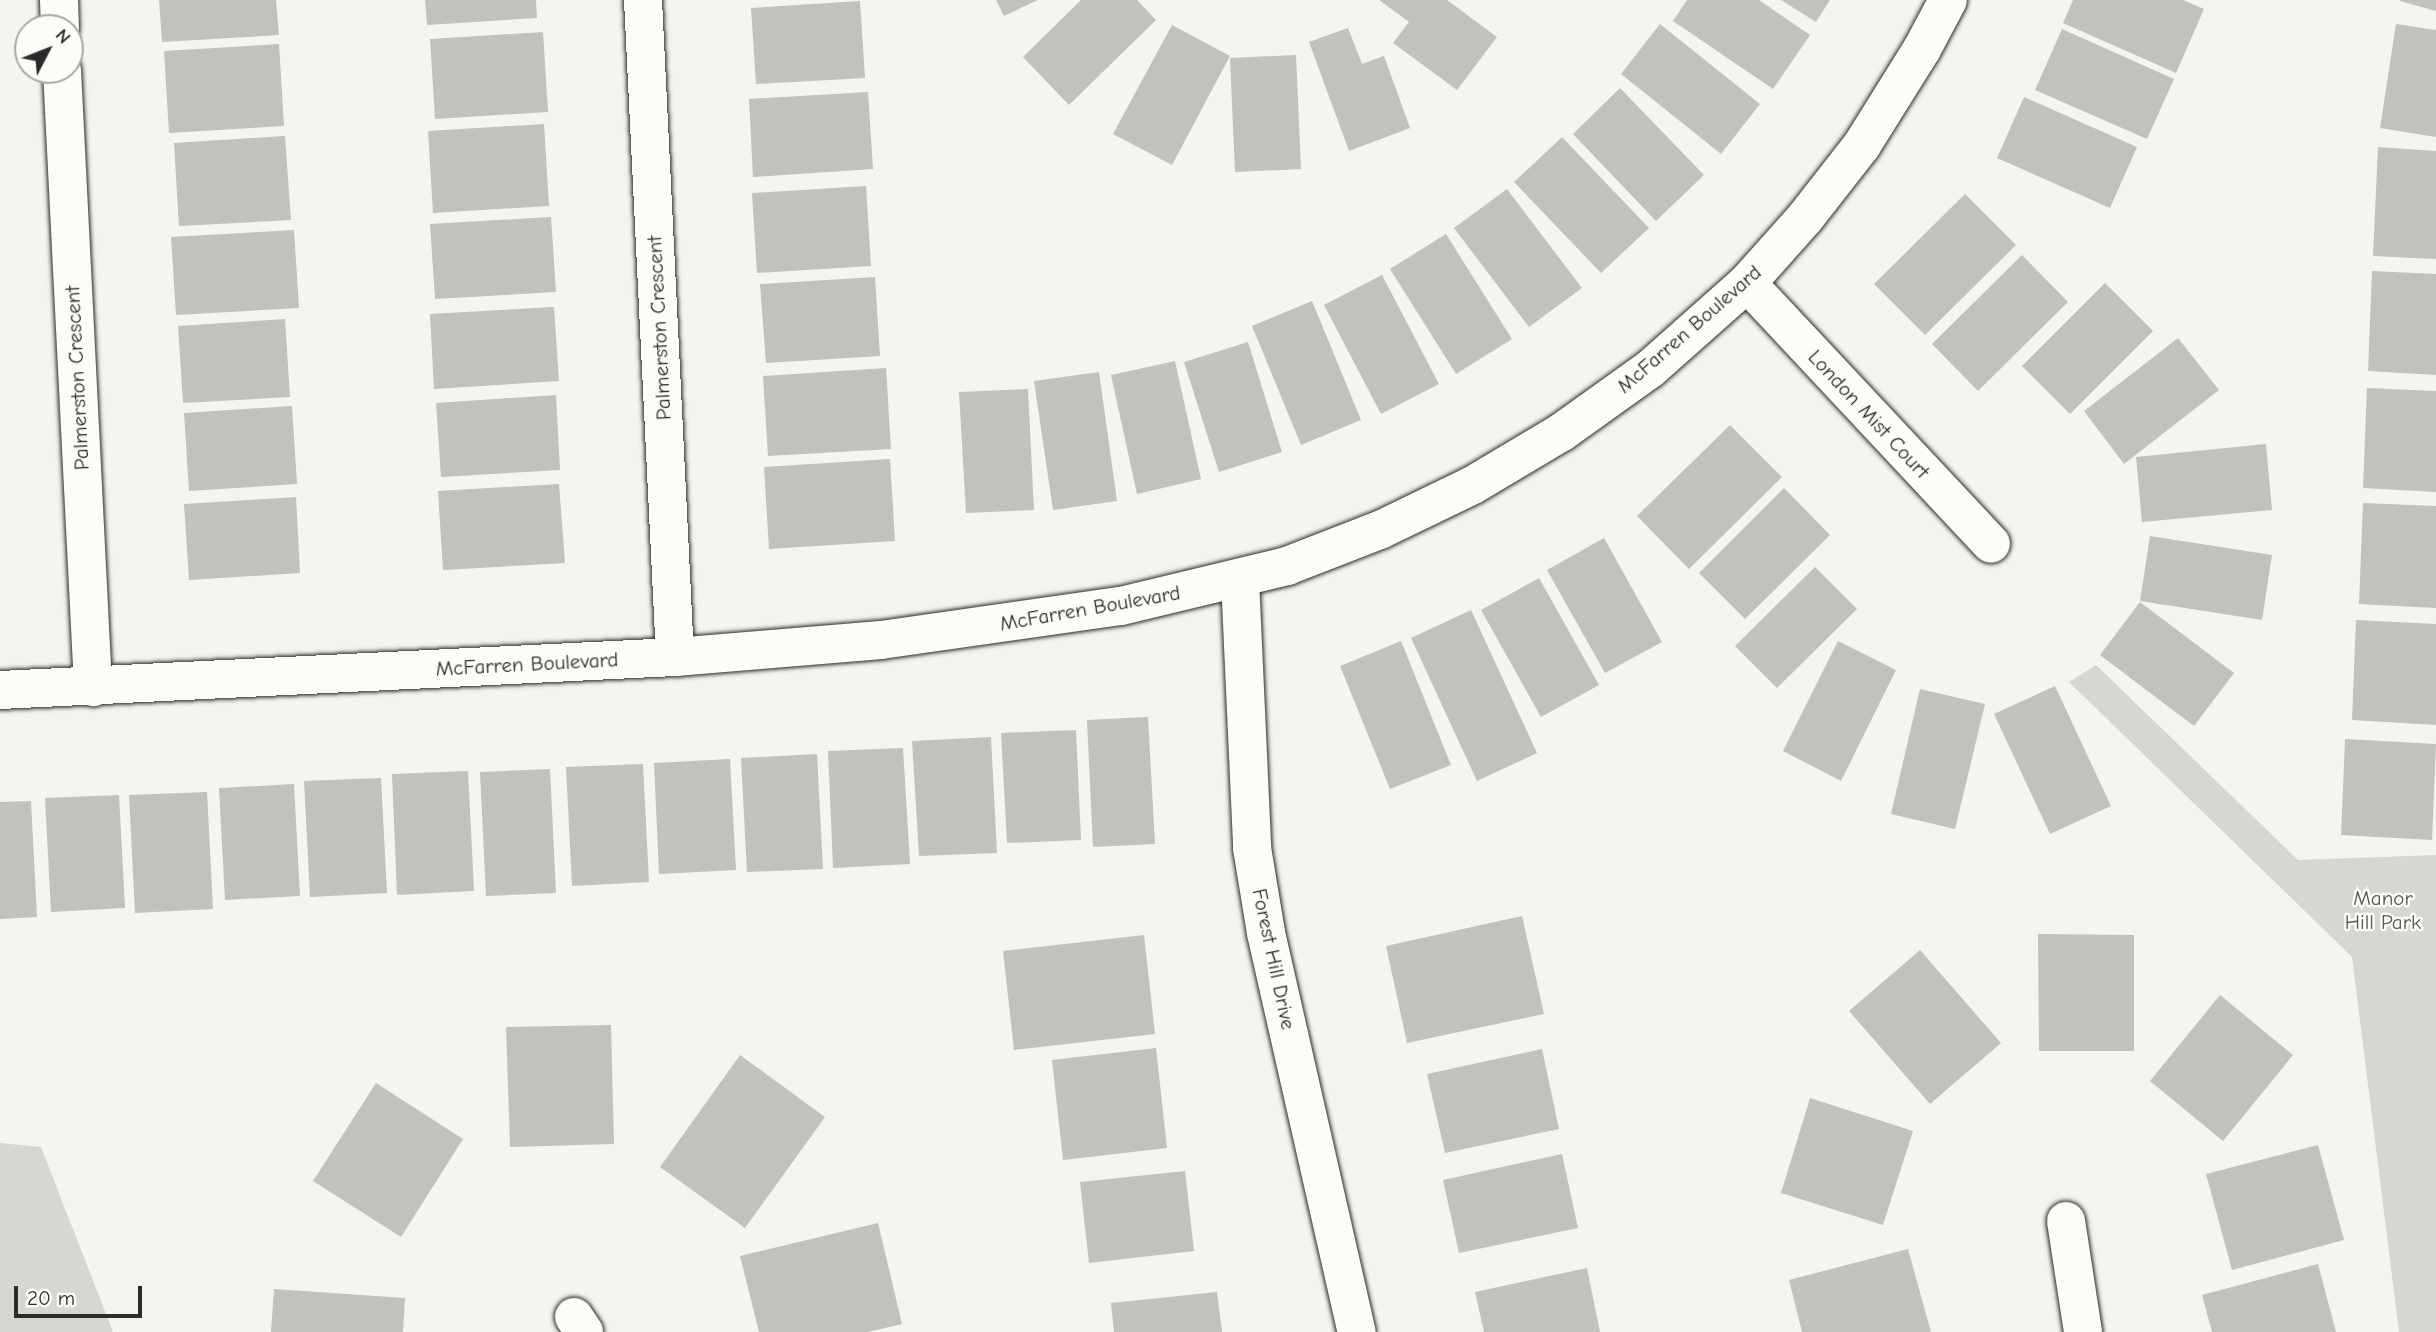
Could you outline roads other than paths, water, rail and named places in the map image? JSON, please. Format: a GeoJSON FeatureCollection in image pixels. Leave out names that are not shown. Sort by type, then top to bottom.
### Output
{"type":"FeatureCollection","features":[{"type":"Feature","properties":{"kind":"street","name":"Palmerston Crescent"},"geometry":{"type":"LineString","coordinates":[[643,0],[675,657]]}},
{"type":"Feature","properties":{"kind":"street","name":"McFarren Boulevard"},"geometry":{"type":"LineString","coordinates":[[0,690],[675,657],[881,640],[1121,606],[1287,566],[1380,530],[1474,485],[1562,432],[1650,369],[1747,283],[1805,218],[1862,145],[1922,49],[1948,0]]}},
{"type":"Feature","properties":{"kind":"street","name":"Palmerston Crescent"},"geometry":{"type":"LineString","coordinates":[[63,84],[93,687]]}},
{"type":"Feature","properties":{"kind":"street","name":"London Mist Court"},"geometry":{"type":"LineString","coordinates":[[1747,283],[1991,544]]}},
{"type":"Feature","properties":{"kind":"street","name":"Forest Hill Drive"},"geometry":{"type":"LineString","coordinates":[[1240,579],[1252,848],[1266,933],[1357,1332]]}},
{"type":"Feature","properties":{"kind":"street"},"geometry":{"type":"LineString","coordinates":[[2066,1221],[2083,1332]]}},
{"type":"Feature","properties":{"kind":"park label","name":"Manor Hill Park"},"geometry":{"type":"Point","coordinates":[2383,910]}}]}
